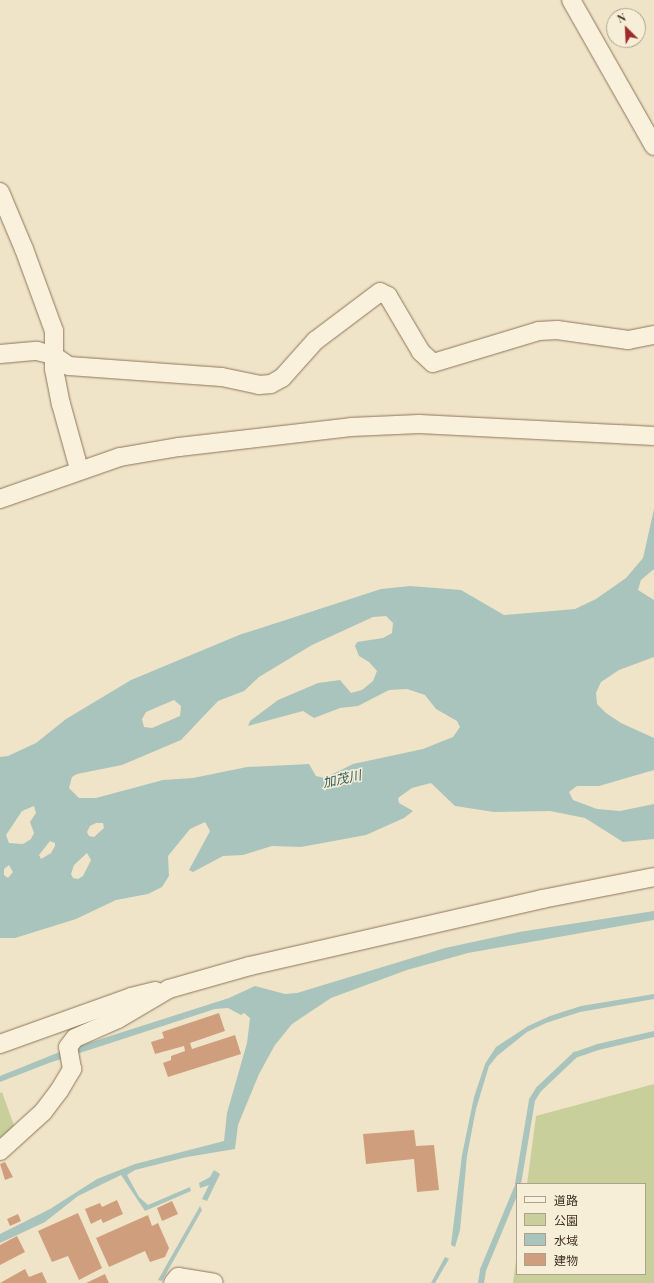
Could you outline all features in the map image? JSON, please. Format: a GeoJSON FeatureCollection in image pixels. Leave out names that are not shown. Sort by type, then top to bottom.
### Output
{"type":"FeatureCollection","features":[{"type":"Feature","properties":{"kind":"street"},"geometry":{"type":"LineString","coordinates":[[571,0],[654,146]]}},
{"type":"Feature","properties":{"kind":"street"},"geometry":{"type":"LineString","coordinates":[[0,192],[24,249],[54,331],[53,355],[61,404],[79,469]]}},
{"type":"Feature","properties":{"kind":"street"},"geometry":{"type":"LineString","coordinates":[[0,354],[37,351],[53,355],[69,366],[222,377],[259,386],[271,384],[282,378],[315,341],[380,292],[388,296],[421,352],[433,363],[539,331],[557,330],[628,340],[654,335]]}},
{"type":"Feature","properties":{"kind":"street"},"geometry":{"type":"LineString","coordinates":[[0,499],[79,469],[120,456],[179,447],[351,427],[419,424],[654,436]]}},
{"type":"Feature","properties":{"kind":"street"},"geometry":{"type":"LineString","coordinates":[[0,1044],[131,996],[169,989],[250,966],[542,899],[654,877]]}},
{"type":"Feature","properties":{"kind":"street"},"geometry":{"type":"LineString","coordinates":[[0,1151],[43,1112],[59,1091],[72,1069],[68,1047],[75,1038],[118,1019],[169,989]]}},
{"type":"Feature","properties":{"kind":"street"},"geometry":{"type":"LineString","coordinates":[[173,1283],[178,1277],[214,1283]]}},
{"type":"Feature","properties":{"kind":"green space"},"geometry":{"type":"Polygon","coordinates":[[[654,1084],[654,1283],[513,1283],[516,1260],[516,1275],[646,1275],[646,1183],[527,1183],[536,1116],[654,1084]]]}},
{"type":"Feature","properties":{"kind":"green space"},"geometry":{"type":"Polygon","coordinates":[[[2,1092],[16,1131],[0,1143],[0,1093],[2,1092]]]}},
{"type":"Feature","properties":{"kind":"water","name":"加茂川"},"geometry":{"type":"Polygon","coordinates":[[[654,509],[654,569],[641,580],[638,590],[654,600],[654,657],[619,670],[601,682],[596,693],[597,704],[606,713],[621,723],[654,738],[654,770],[599,786],[577,786],[569,792],[573,800],[597,809],[620,811],[654,804],[654,839],[623,842],[585,818],[550,811],[494,812],[455,806],[431,783],[412,788],[398,798],[399,803],[413,811],[404,818],[366,835],[301,847],[272,846],[243,855],[223,856],[193,872],[189,870],[210,831],[205,822],[190,829],[168,856],[169,876],[162,887],[148,894],[116,900],[76,919],[15,938],[0,938],[0,757],[8,756],[36,743],[66,719],[131,680],[239,635],[381,589],[410,586],[461,590],[504,615],[575,609],[596,599],[626,578],[643,558],[654,509]],[[386,616],[373,617],[312,645],[259,677],[244,691],[218,701],[181,740],[122,765],[77,774],[72,777],[69,788],[79,798],[96,798],[163,780],[193,778],[247,767],[309,764],[316,776],[325,778],[353,764],[423,749],[453,737],[460,727],[457,721],[436,709],[425,695],[407,689],[389,690],[358,706],[340,708],[314,718],[303,711],[248,726],[250,721],[278,700],[318,683],[340,680],[351,693],[362,690],[373,681],[377,671],[369,662],[359,656],[355,646],[357,642],[383,638],[392,633],[393,623],[386,616]],[[174,700],[146,712],[142,719],[144,727],[152,728],[180,716],[181,706],[174,700]],[[34,806],[22,811],[6,835],[9,843],[23,844],[31,839],[34,833],[30,822],[36,813],[34,806]],[[96,823],[90,826],[87,832],[89,836],[94,837],[104,828],[103,823],[96,823]],[[50,841],[39,855],[41,859],[51,853],[55,843],[50,841]],[[87,853],[74,865],[71,874],[73,878],[78,879],[83,876],[91,860],[87,853]],[[9,865],[4,869],[4,875],[8,878],[13,872],[9,865]]]}},
{"type":"Feature","properties":{"kind":"water"},"geometry":{"type":"Polygon","coordinates":[[[654,911],[654,920],[468,953],[407,970],[331,998],[292,1024],[275,1045],[259,1074],[238,1125],[235,1149],[187,1157],[135,1170],[127,1175],[139,1197],[148,1205],[190,1187],[191,1191],[145,1211],[121,1175],[78,1196],[45,1222],[0,1243],[0,1234],[50,1209],[97,1179],[135,1164],[224,1141],[227,1113],[247,1043],[250,1018],[244,1013],[241,1015],[228,1008],[215,1009],[49,1063],[0,1082],[0,1076],[57,1053],[229,998],[255,986],[285,994],[297,993],[445,948],[519,932],[654,911]]]}},
{"type":"Feature","properties":{"kind":"water"},"geometry":{"type":"Polygon","coordinates":[[[654,994],[654,999],[580,1012],[546,1023],[527,1032],[497,1056],[489,1066],[476,1109],[467,1156],[460,1230],[455,1247],[451,1245],[462,1155],[474,1097],[485,1064],[496,1047],[528,1026],[550,1016],[581,1006],[654,994]]]}},
{"type":"Feature","properties":{"kind":"water"},"geometry":{"type":"Polygon","coordinates":[[[214,1170],[220,1174],[207,1201],[202,1199],[209,1185],[200,1188],[199,1183],[210,1177],[214,1170]]]}},
{"type":"Feature","properties":{"kind":"water"},"geometry":{"type":"Polygon","coordinates":[[[200,1206],[202,1210],[162,1281],[158,1280],[200,1206]]]}},
{"type":"Feature","properties":{"kind":"water"},"geometry":{"type":"Polygon","coordinates":[[[445,1257],[449,1259],[435,1283],[431,1283],[445,1257]]]}},
{"type":"Feature","properties":{"kind":"building"},"geometry":{"type":"Polygon","coordinates":[[[219,1013],[225,1031],[190,1043],[192,1049],[235,1035],[241,1054],[168,1077],[163,1063],[171,1060],[171,1056],[185,1051],[184,1046],[155,1054],[151,1042],[164,1038],[162,1032],[219,1013]]]}},
{"type":"Feature","properties":{"kind":"building"},"geometry":{"type":"Polygon","coordinates":[[[414,1130],[416,1146],[434,1145],[439,1190],[417,1192],[414,1159],[366,1164],[363,1134],[414,1130]]]}},
{"type":"Feature","properties":{"kind":"building"},"geometry":{"type":"Polygon","coordinates":[[[5,1162],[13,1177],[5,1180],[0,1164],[5,1162]]]}},
{"type":"Feature","properties":{"kind":"building"},"geometry":{"type":"Polygon","coordinates":[[[117,1200],[123,1214],[103,1223],[101,1219],[91,1224],[85,1209],[100,1203],[102,1207],[117,1200]]]}},
{"type":"Feature","properties":{"kind":"building"},"geometry":{"type":"Polygon","coordinates":[[[172,1201],[178,1214],[162,1221],[157,1208],[172,1201]]]}},
{"type":"Feature","properties":{"kind":"building"},"geometry":{"type":"Polygon","coordinates":[[[78,1213],[102,1268],[79,1280],[68,1256],[52,1262],[38,1231],[78,1213]]]}},
{"type":"Feature","properties":{"kind":"building"},"geometry":{"type":"Polygon","coordinates":[[[18,1214],[21,1221],[10,1226],[7,1219],[18,1214]]]}},
{"type":"Feature","properties":{"kind":"building"},"geometry":{"type":"Polygon","coordinates":[[[148,1215],[152,1226],[158,1223],[169,1248],[165,1257],[150,1262],[145,1251],[109,1267],[96,1238],[148,1215]]]}},
{"type":"Feature","properties":{"kind":"building"},"geometry":{"type":"Polygon","coordinates":[[[17,1236],[25,1252],[0,1265],[0,1245],[17,1236]]]}},
{"type":"Feature","properties":{"kind":"building"},"geometry":{"type":"Polygon","coordinates":[[[25,1269],[29,1277],[42,1272],[47,1283],[0,1283],[25,1269]]]}},
{"type":"Feature","properties":{"kind":"building"},"geometry":{"type":"Polygon","coordinates":[[[105,1274],[109,1283],[86,1283],[105,1274]]]}},
{"type":"Feature","properties":{"kind":"waterway"},"geometry":{"type":"LineString","coordinates":[[518,1183],[532,1100],[539,1089],[575,1055],[598,1047],[654,1034]]}},
{"type":"Feature","properties":{"kind":"waterway"},"geometry":{"type":"LineString","coordinates":[[481,1283],[483,1270],[516,1190]]}}]}
